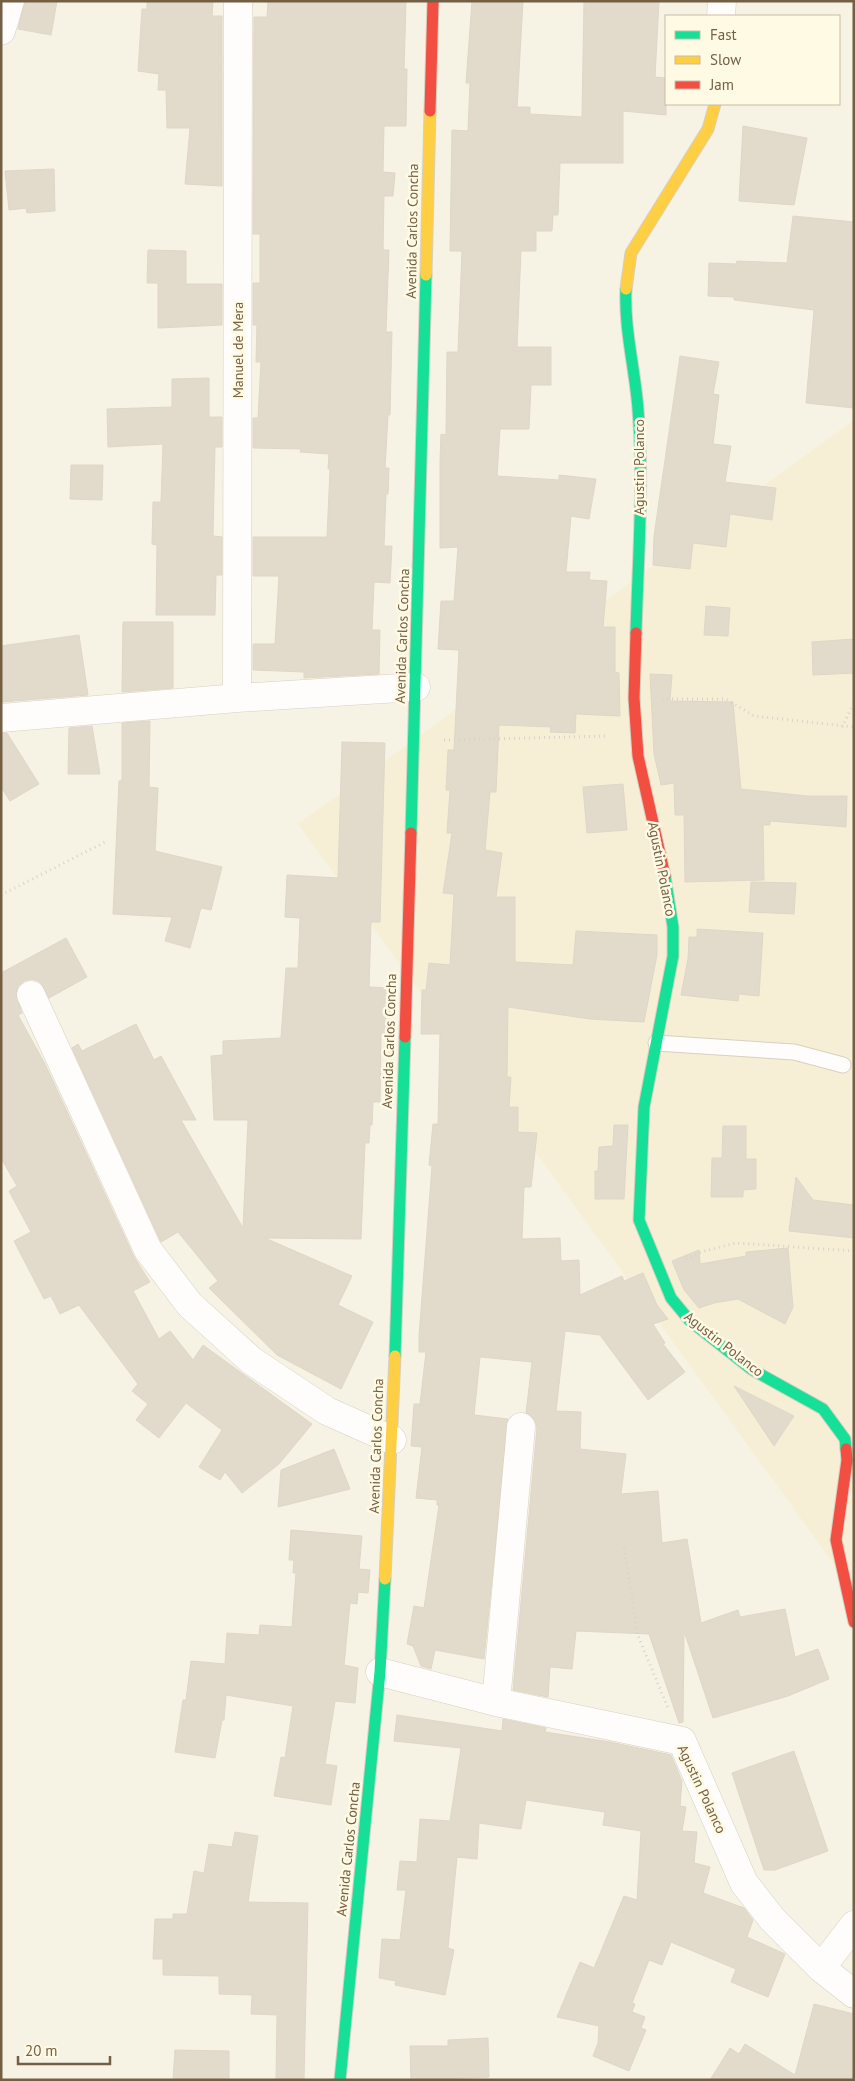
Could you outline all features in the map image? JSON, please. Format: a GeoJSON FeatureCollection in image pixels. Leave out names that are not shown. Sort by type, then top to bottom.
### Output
{"type":"FeatureCollection","features":[{"type":"Feature","properties":{"kind":"street"},"geometry":{"type":"LineString","coordinates":[[1,31],[10,1]]}},
{"type":"Feature","properties":{"kind":"street","name":"Manuel de Mera"},"geometry":{"type":"LineString","coordinates":[[237,698],[238,1]]}},
{"type":"Feature","properties":{"kind":"street","name":"Avenida Carlos Concha"},"geometry":{"type":"LineString","coordinates":[[340,2080],[380,1672],[392,1440],[416,687],[433,1]]}},
{"type":"Feature","properties":{"kind":"street"},"geometry":{"type":"LineString","coordinates":[[721,15],[722,1]]}},
{"type":"Feature","properties":{"kind":"street","name":"Agustin Polanco"},"geometry":{"type":"LineString","coordinates":[[715,105],[708,129],[631,253],[626,282],[625,312],[638,409],[640,463],[634,698],[635,736],[670,897],[673,927],[673,956],[644,1107],[639,1220],[658,1272],[671,1298],[690,1320],[752,1369],[822,1409],[836,1424],[845,1439],[847,1460],[836,1540],[854,1622]]}},
{"type":"Feature","properties":{"kind":"street"},"geometry":{"type":"LineString","coordinates":[[1,718],[237,698],[416,687]]}},
{"type":"Feature","properties":{"kind":"street"},"geometry":{"type":"LineString","coordinates":[[31,996],[148,1250],[190,1306],[252,1361],[274,1376],[327,1411],[392,1440]]}},
{"type":"Feature","properties":{"kind":"street"},"geometry":{"type":"LineString","coordinates":[[496,1702],[520,1427]]}},
{"type":"Feature","properties":{"kind":"street","name":"Agustin Polanco"},"geometry":{"type":"LineString","coordinates":[[380,1672],[496,1702],[682,1740],[744,1883],[774,1920],[821,1968],[854,1994]]}},
{"type":"Feature","properties":{"kind":"street"},"geometry":{"type":"LineString","coordinates":[[821,1968],[854,1925]]}},
{"type":"Feature","properties":{"kind":"lane"},"geometry":{"type":"LineString","coordinates":[[656,1043],[794,1052],[843,1066]]}},
{"type":"Feature","properties":{"kind":"path"},"geometry":{"type":"LineString","coordinates":[[634,698],[726,699],[754,716],[854,727]]}},
{"type":"Feature","properties":{"kind":"path"},"geometry":{"type":"LineString","coordinates":[[842,727],[854,703]]}},
{"type":"Feature","properties":{"kind":"path"},"geometry":{"type":"LineString","coordinates":[[414,740],[635,736]]}},
{"type":"Feature","properties":{"kind":"path"},"geometry":{"type":"LineString","coordinates":[[1,895],[107,841]]}},
{"type":"Feature","properties":{"kind":"path"},"geometry":{"type":"LineString","coordinates":[[658,1272],[702,1252],[736,1243],[854,1251]]}},
{"type":"Feature","properties":{"kind":"path"},"geometry":{"type":"LineString","coordinates":[[624,1548],[638,1636],[682,1740]]}},
{"type":"Feature","properties":{"kind":"shaded area"},"geometry":{"type":"Polygon","coordinates":[[[854,420],[854,1592],[298,824],[854,420]]]}},
{"type":"Feature","properties":{"kind":"building"},"geometry":{"type":"Polygon","coordinates":[[[25,1],[57,1],[51,35],[18,29],[25,1]]]}},
{"type":"Feature","properties":{"kind":"building"},"geometry":{"type":"Polygon","coordinates":[[[147,1],[213,1],[212,16],[222,16],[222,186],[185,184],[190,128],[167,128],[166,90],[158,90],[159,74],[138,71],[142,9],[147,9],[147,1]]]}},
{"type":"Feature","properties":{"kind":"building"},"geometry":{"type":"Polygon","coordinates":[[[268,1],[406,1],[404,69],[407,69],[406,126],[384,126],[383,172],[395,173],[393,196],[384,196],[383,250],[389,250],[386,332],[392,332],[390,415],[388,415],[385,468],[389,468],[384,546],[392,546],[390,583],[374,582],[372,630],[380,630],[379,674],[304,678],[304,672],[253,670],[253,644],[275,644],[279,576],[253,576],[253,537],[327,537],[330,469],[328,469],[329,454],[300,452],[301,449],[253,448],[253,418],[258,418],[261,362],[256,362],[257,325],[253,325],[253,283],[260,283],[260,234],[253,234],[254,17],[267,17],[268,1]]]}},
{"type":"Feature","properties":{"kind":"building"},"geometry":{"type":"Polygon","coordinates":[[[472,1],[523,1],[517,107],[530,107],[530,114],[582,117],[584,1],[659,1],[655,77],[665,78],[666,115],[623,111],[623,163],[560,163],[558,215],[553,215],[552,231],[536,231],[536,251],[521,251],[517,347],[551,347],[551,385],[531,385],[529,429],[500,429],[497,476],[559,480],[559,475],[596,479],[589,519],[571,516],[566,572],[590,572],[589,580],[607,581],[603,627],[615,627],[615,672],[619,673],[620,716],[576,714],[575,733],[550,732],[551,727],[499,725],[496,792],[490,792],[485,850],[502,853],[496,897],[515,897],[515,962],[573,965],[576,931],[657,935],[657,955],[644,1022],[590,1019],[508,1007],[507,1077],[511,1077],[509,1107],[518,1107],[518,1132],[537,1133],[531,1187],[524,1187],[522,1239],[560,1238],[561,1261],[579,1260],[580,1295],[622,1276],[624,1281],[643,1273],[657,1305],[668,1319],[653,1324],[665,1343],[663,1344],[685,1372],[648,1400],[600,1335],[565,1331],[556,1411],[581,1412],[580,1449],[626,1454],[621,1494],[658,1491],[662,1543],[687,1539],[701,1623],[738,1610],[740,1617],[785,1609],[795,1657],[818,1649],[829,1679],[788,1696],[713,1718],[684,1631],[683,1722],[679,1723],[649,1634],[576,1631],[572,1669],[550,1667],[548,1697],[513,1690],[537,1428],[535,1420],[526,1413],[532,1362],[480,1357],[474,1415],[508,1419],[484,1659],[435,1650],[431,1669],[421,1666],[413,1646],[407,1644],[414,1606],[424,1608],[439,1505],[437,1505],[437,1500],[416,1498],[422,1447],[411,1446],[414,1404],[420,1404],[426,1352],[419,1352],[419,1336],[432,1166],[429,1165],[433,1124],[438,1124],[440,1034],[421,1034],[422,990],[426,990],[429,963],[450,965],[454,894],[443,893],[452,833],[447,833],[450,790],[446,790],[448,750],[454,750],[459,650],[438,649],[441,601],[454,601],[458,547],[440,548],[440,462],[441,434],[446,435],[447,352],[458,352],[462,251],[450,251],[452,130],[468,131],[470,83],[466,83],[472,1]]]}},
{"type":"Feature","properties":{"kind":"building"},"geometry":{"type":"Polygon","coordinates":[[[743,126],[807,138],[794,205],[739,201],[743,126]]]}},
{"type":"Feature","properties":{"kind":"building"},"geometry":{"type":"Polygon","coordinates":[[[54,169],[55,211],[27,213],[26,208],[9,210],[5,171],[54,169]]]}},
{"type":"Feature","properties":{"kind":"building"},"geometry":{"type":"Polygon","coordinates":[[[793,216],[854,222],[854,408],[806,403],[814,310],[734,300],[734,297],[708,296],[709,263],[736,264],[737,261],[787,263],[793,216]]]}},
{"type":"Feature","properties":{"kind":"building"},"geometry":{"type":"Polygon","coordinates":[[[148,250],[186,251],[186,284],[222,284],[222,325],[158,328],[158,283],[147,283],[148,250]]]}},
{"type":"Feature","properties":{"kind":"building"},"geometry":{"type":"Polygon","coordinates":[[[680,356],[719,362],[713,394],[719,395],[713,444],[731,446],[725,482],[776,488],[772,520],[730,514],[726,547],[693,543],[690,569],[653,565],[654,536],[680,356]]]}},
{"type":"Feature","properties":{"kind":"building"},"geometry":{"type":"Polygon","coordinates":[[[209,378],[209,417],[222,417],[222,447],[215,447],[213,536],[222,537],[222,575],[216,575],[215,615],[156,615],[157,545],[152,544],[153,502],[161,502],[163,444],[108,447],[107,409],[172,407],[172,379],[209,378]]]}},
{"type":"Feature","properties":{"kind":"building"},"geometry":{"type":"Polygon","coordinates":[[[71,465],[103,465],[102,500],[70,499],[71,465]]]}},
{"type":"Feature","properties":{"kind":"building"},"geometry":{"type":"Polygon","coordinates":[[[706,606],[730,608],[728,636],[704,635],[706,606]]]}},
{"type":"Feature","properties":{"kind":"building"},"geometry":{"type":"Polygon","coordinates":[[[123,622],[173,622],[173,688],[122,692],[123,622]]]}},
{"type":"Feature","properties":{"kind":"building"},"geometry":{"type":"Polygon","coordinates":[[[79,635],[88,695],[1,702],[1,646],[79,635]]]}},
{"type":"Feature","properties":{"kind":"building"},"geometry":{"type":"Polygon","coordinates":[[[854,639],[854,673],[813,675],[812,642],[854,639]]]}},
{"type":"Feature","properties":{"kind":"building"},"geometry":{"type":"Polygon","coordinates":[[[650,674],[672,675],[670,701],[733,702],[741,789],[807,796],[847,796],[846,827],[770,821],[770,825],[763,825],[764,880],[685,882],[684,815],[675,815],[674,783],[661,785],[654,754],[650,674]]]}},
{"type":"Feature","properties":{"kind":"building"},"geometry":{"type":"Polygon","coordinates":[[[150,721],[149,787],[158,788],[155,851],[222,867],[211,910],[201,908],[190,948],[165,941],[172,917],[113,914],[119,781],[122,780],[122,723],[150,721]]]}},
{"type":"Feature","properties":{"kind":"building"},"geometry":{"type":"Polygon","coordinates":[[[92,726],[100,774],[68,774],[69,728],[92,726]]]}},
{"type":"Feature","properties":{"kind":"building"},"geometry":{"type":"Polygon","coordinates":[[[1,733],[7,733],[39,784],[10,801],[1,787],[1,733]]]}},
{"type":"Feature","properties":{"kind":"building"},"geometry":{"type":"Polygon","coordinates":[[[342,742],[385,743],[380,922],[371,922],[369,987],[391,988],[389,1034],[381,1034],[380,1102],[373,1102],[369,1143],[365,1143],[361,1239],[265,1238],[352,1276],[338,1305],[373,1322],[341,1389],[277,1355],[209,1288],[218,1281],[178,1232],[161,1242],[72,1048],[78,1044],[82,1051],[136,1024],[154,1060],[161,1056],[196,1120],[181,1120],[243,1228],[248,1120],[214,1120],[211,1056],[223,1055],[223,1041],[281,1038],[286,968],[298,968],[300,918],[285,917],[287,875],[338,878],[342,742]]]}},
{"type":"Feature","properties":{"kind":"building"},"geometry":{"type":"Polygon","coordinates":[[[623,784],[627,830],[587,833],[583,787],[623,784]]]}},
{"type":"Feature","properties":{"kind":"building"},"geometry":{"type":"Polygon","coordinates":[[[751,882],[796,883],[794,914],[749,912],[751,882]]]}},
{"type":"Feature","properties":{"kind":"building"},"geometry":{"type":"Polygon","coordinates":[[[697,929],[763,933],[759,996],[739,994],[738,1001],[681,995],[688,959],[689,937],[697,937],[697,929]]]}},
{"type":"Feature","properties":{"kind":"building"},"geometry":{"type":"Polygon","coordinates":[[[66,938],[87,977],[49,998],[40,982],[32,979],[24,981],[18,986],[16,993],[22,1013],[18,1015],[45,1064],[134,1257],[150,1282],[133,1291],[159,1339],[170,1331],[193,1360],[203,1345],[312,1424],[279,1464],[242,1493],[225,1472],[220,1480],[199,1467],[222,1430],[186,1403],[159,1438],[136,1420],[148,1404],[132,1391],[138,1384],[79,1305],[60,1314],[51,1296],[44,1299],[14,1241],[31,1232],[9,1191],[17,1186],[1,1158],[1,973],[66,938]]]}},
{"type":"Feature","properties":{"kind":"building"},"geometry":{"type":"Polygon","coordinates":[[[614,1125],[628,1125],[624,1199],[595,1199],[595,1171],[598,1171],[599,1147],[613,1146],[614,1125]]]}},
{"type":"Feature","properties":{"kind":"building"},"geometry":{"type":"Polygon","coordinates":[[[723,1126],[746,1126],[746,1159],[756,1159],[756,1189],[743,1190],[743,1197],[711,1197],[712,1158],[722,1158],[723,1126]]]}},
{"type":"Feature","properties":{"kind":"building"},"geometry":{"type":"Polygon","coordinates":[[[796,1177],[813,1200],[854,1205],[854,1238],[789,1231],[796,1177]]]}},
{"type":"Feature","properties":{"kind":"building"},"geometry":{"type":"Polygon","coordinates":[[[788,1248],[793,1307],[785,1324],[738,1299],[699,1308],[684,1290],[672,1261],[699,1250],[700,1264],[746,1256],[746,1252],[788,1248]]]}},
{"type":"Feature","properties":{"kind":"building"},"geometry":{"type":"Polygon","coordinates":[[[734,1386],[794,1416],[774,1446],[734,1386]]]}},
{"type":"Feature","properties":{"kind":"building"},"geometry":{"type":"Polygon","coordinates":[[[334,1449],[350,1489],[278,1507],[281,1470],[334,1449]]]}},
{"type":"Feature","properties":{"kind":"building"},"geometry":{"type":"Polygon","coordinates":[[[291,1530],[362,1536],[359,1569],[370,1570],[368,1593],[358,1592],[357,1604],[350,1603],[344,1665],[358,1668],[355,1703],[335,1701],[325,1764],[337,1766],[331,1805],[274,1796],[281,1757],[285,1758],[293,1706],[226,1695],[224,1720],[222,1720],[215,1758],[175,1752],[183,1700],[186,1700],[191,1661],[225,1664],[227,1633],[259,1635],[260,1625],[292,1627],[296,1573],[293,1573],[294,1560],[289,1560],[291,1530]]]}},
{"type":"Feature","properties":{"kind":"building"},"geometry":{"type":"Polygon","coordinates":[[[397,1715],[502,1731],[503,1719],[546,1728],[545,1732],[610,1742],[671,1755],[682,1781],[680,1806],[686,1807],[682,1831],[697,1832],[694,1863],[710,1867],[703,1893],[744,1908],[753,1920],[747,1937],[785,1954],[768,1997],[731,1982],[736,1969],[671,1942],[662,1965],[649,1960],[632,2003],[635,2004],[632,2012],[645,2017],[641,2028],[646,2030],[629,2071],[593,2056],[598,2043],[599,2026],[557,2017],[580,1962],[594,1968],[624,1896],[637,1900],[641,1831],[603,1825],[605,1812],[526,1800],[521,1829],[479,1823],[477,1859],[457,1857],[448,1948],[454,1950],[445,1995],[395,1985],[396,1981],[379,1978],[382,1939],[400,1940],[406,1890],[397,1890],[400,1861],[417,1862],[420,1819],[450,1821],[461,1748],[394,1741],[397,1715]]]}},
{"type":"Feature","properties":{"kind":"building"},"geometry":{"type":"Polygon","coordinates":[[[794,1751],[828,1851],[775,1870],[764,1870],[732,1773],[794,1751]]]}},
{"type":"Feature","properties":{"kind":"building"},"geometry":{"type":"Polygon","coordinates":[[[235,1832],[258,1836],[248,1902],[308,1903],[304,2080],[276,2080],[277,2015],[251,2014],[252,1995],[219,1994],[219,1976],[163,1975],[163,1959],[153,1959],[155,1919],[173,1919],[173,1914],[187,1914],[194,1871],[204,1873],[209,1844],[232,1847],[235,1832]]]}},
{"type":"Feature","properties":{"kind":"building"},"geometry":{"type":"Polygon","coordinates":[[[814,2004],[854,2014],[854,2080],[710,2080],[730,2048],[739,2054],[745,2044],[795,2075],[814,2004]]]}},
{"type":"Feature","properties":{"kind":"building"},"geometry":{"type":"Polygon","coordinates":[[[488,2038],[489,2077],[411,2080],[410,2046],[448,2046],[448,2040],[488,2038]]]}},
{"type":"Feature","properties":{"kind":"building"},"geometry":{"type":"Polygon","coordinates":[[[175,2050],[229,2051],[229,2080],[173,2080],[175,2050]]]}},
{"type":"Feature","properties":{"kind":"traffic: fast"},"geometry":{"type":"LineString","coordinates":[[411,833],[426,275]]}},
{"type":"Feature","properties":{"kind":"traffic: fast"},"geometry":{"type":"LineString","coordinates":[[626,289],[628,334],[637,394],[640,437],[640,521],[636,633]]}},
{"type":"Feature","properties":{"kind":"traffic: fast"},"geometry":{"type":"LineString","coordinates":[[665,876],[673,927],[673,956],[644,1107],[639,1220],[671,1298],[690,1321],[751,1369],[823,1409],[845,1439],[846,1449]]}},
{"type":"Feature","properties":{"kind":"traffic: fast"},"geometry":{"type":"LineString","coordinates":[[395,1356],[405,1037]]}},
{"type":"Feature","properties":{"kind":"traffic: fast"},"geometry":{"type":"LineString","coordinates":[[340,2080],[380,1672],[385,1579]]}},
{"type":"Feature","properties":{"kind":"traffic: slow"},"geometry":{"type":"LineString","coordinates":[[626,289],[631,253],[708,129],[715,105]]}},
{"type":"Feature","properties":{"kind":"traffic: slow"},"geometry":{"type":"LineString","coordinates":[[426,275],[430,111]]}},
{"type":"Feature","properties":{"kind":"traffic: slow"},"geometry":{"type":"LineString","coordinates":[[385,1579],[395,1356]]}},
{"type":"Feature","properties":{"kind":"traffic: jam"},"geometry":{"type":"LineString","coordinates":[[430,111],[433,1]]}},
{"type":"Feature","properties":{"kind":"traffic: jam"},"geometry":{"type":"LineString","coordinates":[[636,633],[634,698],[638,756],[665,876]]}},
{"type":"Feature","properties":{"kind":"traffic: jam"},"geometry":{"type":"LineString","coordinates":[[405,1037],[411,833]]}},
{"type":"Feature","properties":{"kind":"traffic: jam"},"geometry":{"type":"LineString","coordinates":[[846,1449],[847,1460],[836,1540],[854,1622]]}}]}
